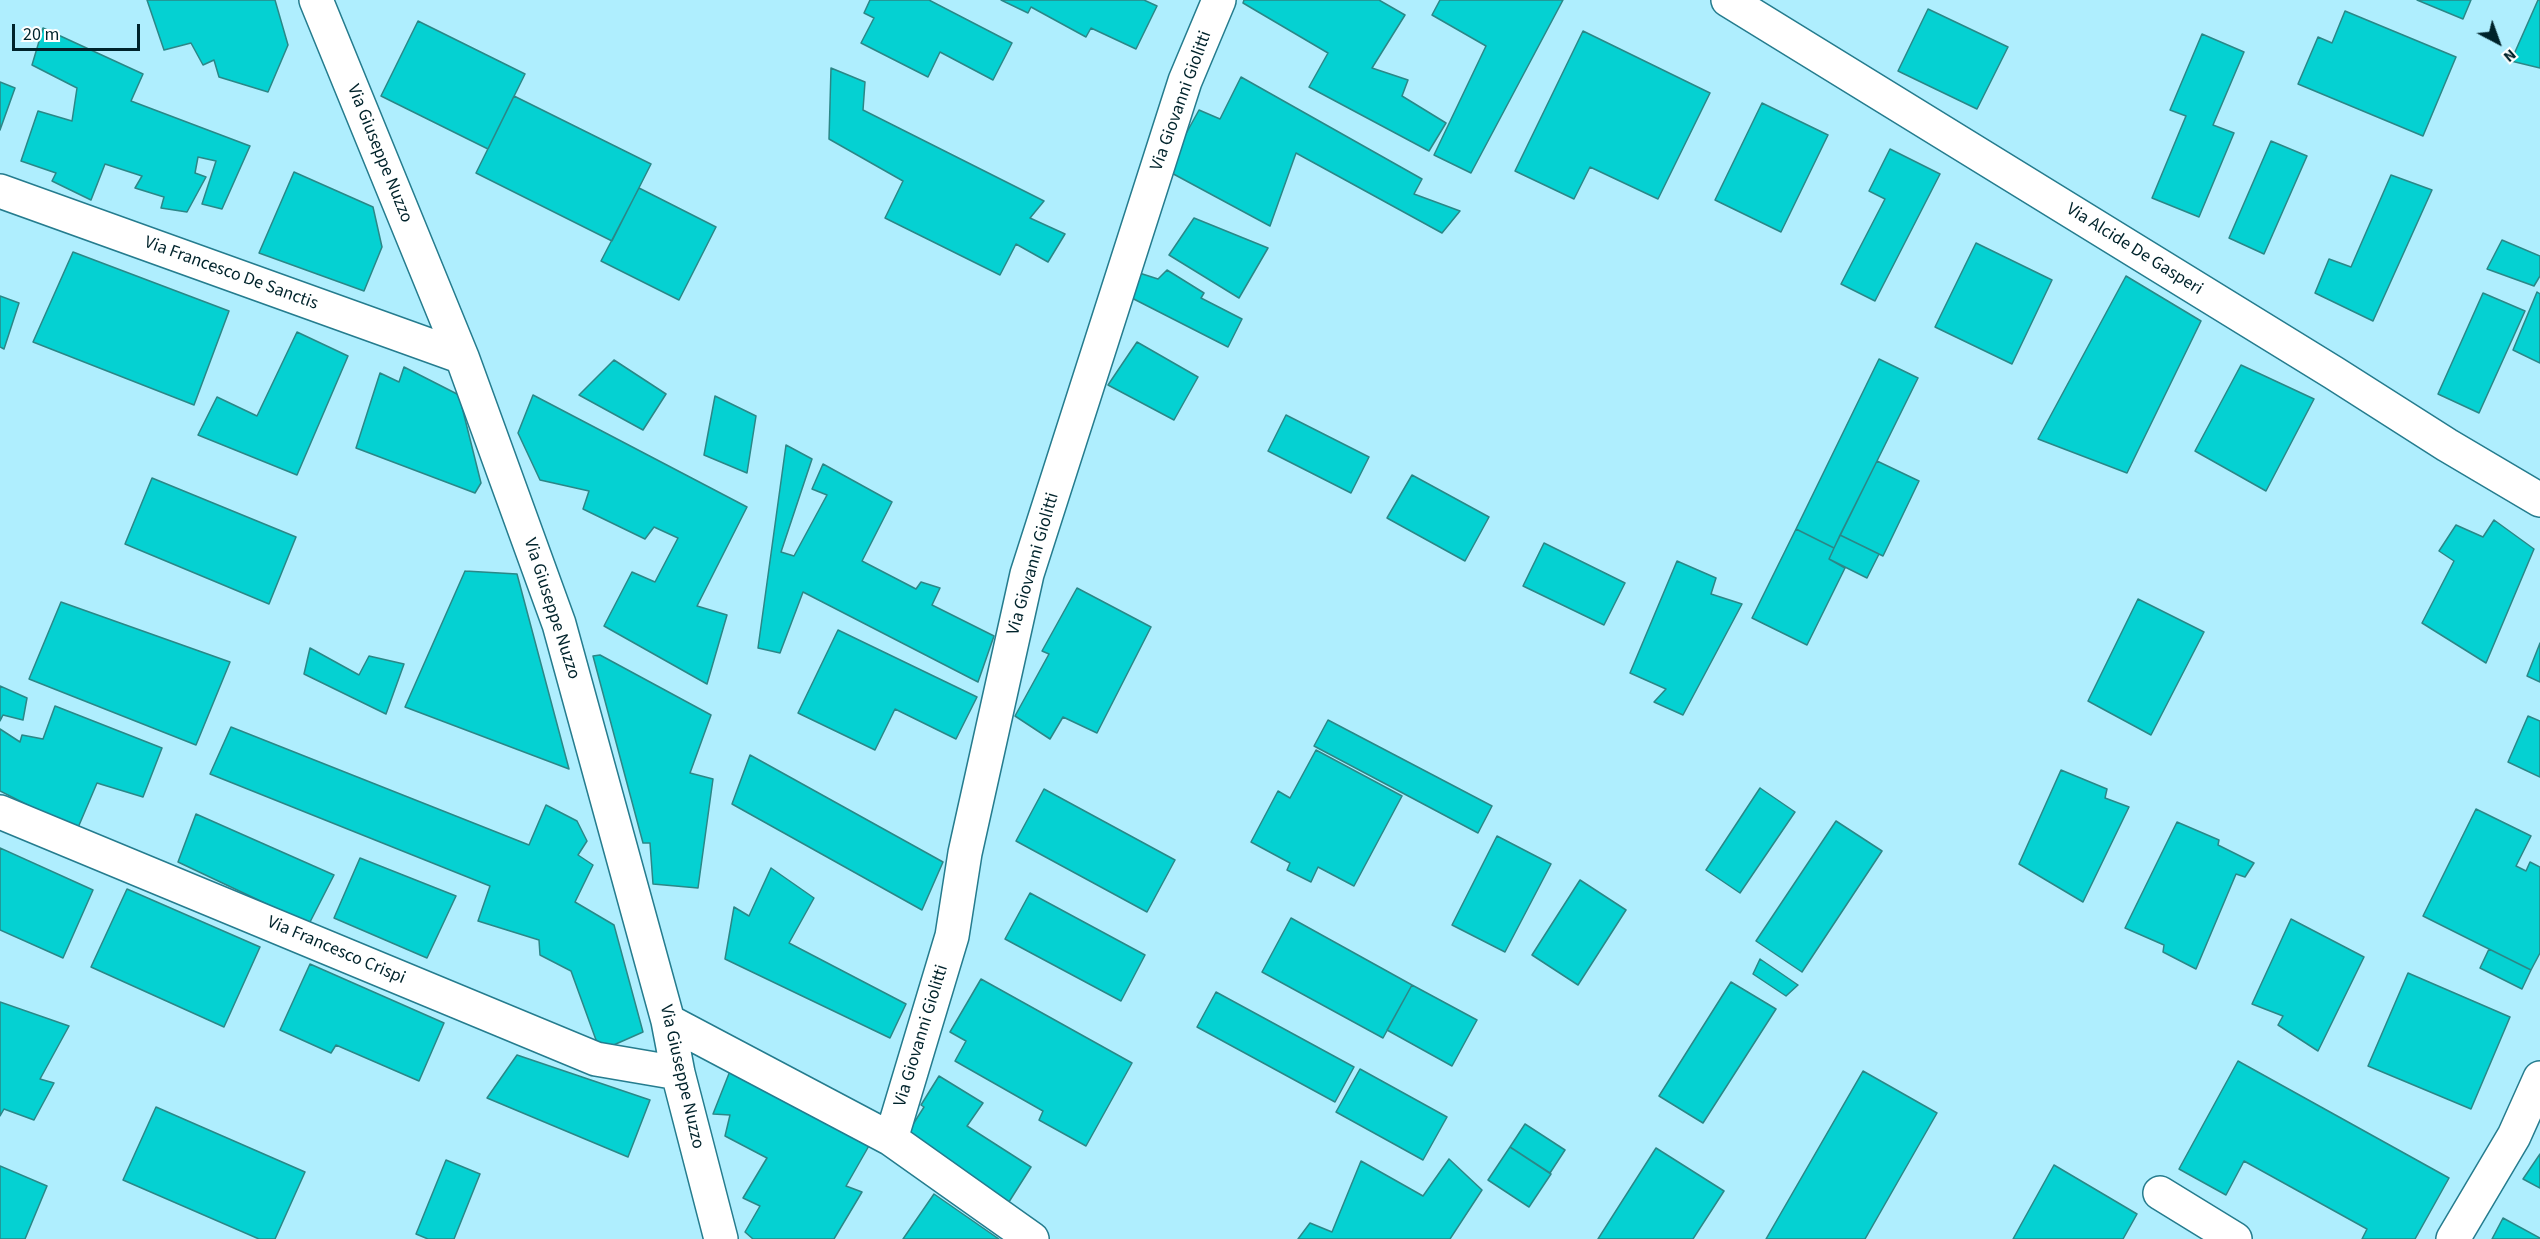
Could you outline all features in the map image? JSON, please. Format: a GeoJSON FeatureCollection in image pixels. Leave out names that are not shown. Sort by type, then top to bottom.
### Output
{"type":"FeatureCollection","features":[{"type":"Feature","properties":{"kind":"street","name":"Via Giuseppe Nuzzo"},"geometry":{"type":"LineString","coordinates":[[316,0],[462,357],[559,624],[668,1021],[678,1073],[721,1239]]}},
{"type":"Feature","properties":{"kind":"street","name":"Via Giovanni Giolitti"},"geometry":{"type":"LineString","coordinates":[[891,1139],[952,936],[965,853],[1027,574],[1185,81],[1219,0]]}},
{"type":"Feature","properties":{"kind":"street","name":"Via Alcide De Gasperi"},"geometry":{"type":"LineString","coordinates":[[1728,0],[2324,366],[2447,445],[2540,500]]}},
{"type":"Feature","properties":{"kind":"street","name":"Via Francesco De Sanctis"},"geometry":{"type":"LineString","coordinates":[[0,191],[462,357]]}},
{"type":"Feature","properties":{"kind":"street","name":"Via Francesco Crispi"},"geometry":{"type":"LineString","coordinates":[[0,812],[596,1059],[678,1073]]}},
{"type":"Feature","properties":{"kind":"street"},"geometry":{"type":"LineString","coordinates":[[668,1021],[891,1139],[1032,1239]]}},
{"type":"Feature","properties":{"kind":"street"},"geometry":{"type":"LineString","coordinates":[[2454,1239],[2514,1136],[2540,1078]]}},
{"type":"Feature","properties":{"kind":"street"},"geometry":{"type":"LineString","coordinates":[[2160,1193],[2235,1239]]}},
{"type":"Feature","properties":{"kind":"building"},"geometry":{"type":"Polygon","coordinates":[[[147,0],[275,0],[288,45],[268,92],[219,77],[214,60],[203,65],[191,43],[164,50],[147,0]]]}},
{"type":"Feature","properties":{"kind":"building"},"geometry":{"type":"Polygon","coordinates":[[[870,0],[929,0],[1012,43],[993,80],[940,52],[928,77],[861,43],[874,18],[864,13],[870,0]]]}},
{"type":"Feature","properties":{"kind":"building"},"geometry":{"type":"Polygon","coordinates":[[[1001,0],[1144,0],[1157,6],[1136,49],[1091,28],[1086,37],[1031,7],[1028,13],[1001,0]]]}},
{"type":"Feature","properties":{"kind":"building"},"geometry":{"type":"Polygon","coordinates":[[[1244,0],[1379,0],[1405,15],[1372,68],[1408,80],[1402,96],[1446,123],[1429,151],[1309,87],[1328,53],[1243,3],[1244,0]]]}},
{"type":"Feature","properties":{"kind":"building"},"geometry":{"type":"Polygon","coordinates":[[[1440,0],[1563,0],[1471,173],[1434,155],[1486,46],[1432,15],[1440,0]]]}},
{"type":"Feature","properties":{"kind":"building"},"geometry":{"type":"Polygon","coordinates":[[[2417,0],[2471,0],[2463,19],[2417,0]]]}},
{"type":"Feature","properties":{"kind":"building"},"geometry":{"type":"Polygon","coordinates":[[[2538,0],[2540,0],[2540,68],[2511,61],[2538,0]]]}},
{"type":"Feature","properties":{"kind":"building"},"geometry":{"type":"Polygon","coordinates":[[[1928,9],[2008,47],[1977,109],[1898,71],[1928,9]]]}},
{"type":"Feature","properties":{"kind":"building"},"geometry":{"type":"Polygon","coordinates":[[[2345,11],[2456,57],[2423,136],[2298,84],[2318,37],[2332,43],[2345,11]]]}},
{"type":"Feature","properties":{"kind":"building"},"geometry":{"type":"Polygon","coordinates":[[[418,21],[525,74],[488,149],[381,96],[418,21]]]}},
{"type":"Feature","properties":{"kind":"building"},"geometry":{"type":"Polygon","coordinates":[[[43,28],[143,74],[131,101],[250,146],[222,209],[202,204],[216,161],[198,157],[195,173],[206,177],[187,212],[161,208],[164,197],[135,188],[142,176],[105,164],[91,200],[52,181],[56,173],[21,161],[38,111],[72,121],[77,88],[32,65],[43,28]]]}},
{"type":"Feature","properties":{"kind":"building"},"geometry":{"type":"Polygon","coordinates":[[[1583,31],[1710,93],[1658,199],[1590,167],[1574,199],[1515,171],[1583,31]]]}},
{"type":"Feature","properties":{"kind":"building"},"geometry":{"type":"Polygon","coordinates":[[[2202,34],[2244,52],[2213,125],[2234,133],[2199,217],[2152,198],[2186,116],[2170,110],[2202,34]]]}},
{"type":"Feature","properties":{"kind":"building"},"geometry":{"type":"Polygon","coordinates":[[[831,68],[865,82],[863,110],[1044,201],[1030,218],[1065,234],[1048,262],[1016,244],[1000,275],[885,218],[903,181],[829,139],[831,68]]]}},
{"type":"Feature","properties":{"kind":"building"},"geometry":{"type":"Polygon","coordinates":[[[1241,77],[1422,179],[1414,194],[1460,211],[1442,233],[1296,153],[1270,226],[1166,170],[1199,110],[1220,119],[1241,77]]]}},
{"type":"Feature","properties":{"kind":"building"},"geometry":{"type":"Polygon","coordinates":[[[0,82],[15,88],[0,130],[0,82]]]}},
{"type":"Feature","properties":{"kind":"building"},"geometry":{"type":"Polygon","coordinates":[[[514,96],[651,164],[612,241],[476,173],[514,96]]]}},
{"type":"Feature","properties":{"kind":"building"},"geometry":{"type":"Polygon","coordinates":[[[1762,103],[1828,135],[1781,232],[1715,200],[1762,103]]]}},
{"type":"Feature","properties":{"kind":"building"},"geometry":{"type":"Polygon","coordinates":[[[2271,141],[2307,156],[2264,254],[2229,238],[2271,141]]]}},
{"type":"Feature","properties":{"kind":"building"},"geometry":{"type":"Polygon","coordinates":[[[1890,149],[1940,174],[1875,301],[1841,284],[1885,199],[1869,191],[1890,149]]]}},
{"type":"Feature","properties":{"kind":"building"},"geometry":{"type":"Polygon","coordinates":[[[294,172],[373,207],[382,247],[364,291],[259,253],[294,172]]]}},
{"type":"Feature","properties":{"kind":"building"},"geometry":{"type":"Polygon","coordinates":[[[2391,175],[2432,190],[2373,321],[2315,293],[2329,259],[2351,267],[2391,175]]]}},
{"type":"Feature","properties":{"kind":"building"},"geometry":{"type":"Polygon","coordinates":[[[639,188],[716,227],[679,300],[601,261],[639,188]]]}},
{"type":"Feature","properties":{"kind":"building"},"geometry":{"type":"Polygon","coordinates":[[[1194,218],[1268,248],[1239,298],[1169,255],[1194,218]]]}},
{"type":"Feature","properties":{"kind":"building"},"geometry":{"type":"Polygon","coordinates":[[[2502,240],[2540,256],[2540,276],[2534,286],[2487,269],[2502,240]]]}},
{"type":"Feature","properties":{"kind":"building"},"geometry":{"type":"Polygon","coordinates":[[[1976,243],[2052,280],[2012,364],[1935,327],[1976,243]]]}},
{"type":"Feature","properties":{"kind":"building"},"geometry":{"type":"Polygon","coordinates":[[[73,252],[229,311],[194,405],[33,342],[73,252]]]}},
{"type":"Feature","properties":{"kind":"building"},"geometry":{"type":"Polygon","coordinates":[[[1130,270],[1158,279],[1167,270],[1204,293],[1201,298],[1242,319],[1228,347],[1120,292],[1130,270]]]}},
{"type":"Feature","properties":{"kind":"building"},"geometry":{"type":"Polygon","coordinates":[[[2126,276],[2201,321],[2127,473],[2038,439],[2126,276]]]}},
{"type":"Feature","properties":{"kind":"building"},"geometry":{"type":"Polygon","coordinates":[[[2537,292],[2540,294],[2540,363],[2513,350],[2537,292]]]}},
{"type":"Feature","properties":{"kind":"building"},"geometry":{"type":"Polygon","coordinates":[[[2483,293],[2525,311],[2479,413],[2438,394],[2483,293]]]}},
{"type":"Feature","properties":{"kind":"building"},"geometry":{"type":"Polygon","coordinates":[[[0,296],[19,303],[4,349],[0,347],[0,296]]]}},
{"type":"Feature","properties":{"kind":"building"},"geometry":{"type":"Polygon","coordinates":[[[297,332],[348,356],[297,475],[198,435],[217,397],[257,416],[297,332]]]}},
{"type":"Feature","properties":{"kind":"building"},"geometry":{"type":"Polygon","coordinates":[[[1137,342],[1198,377],[1174,420],[1108,385],[1137,342]]]}},
{"type":"Feature","properties":{"kind":"building"},"geometry":{"type":"Polygon","coordinates":[[[1879,359],[1918,378],[1834,548],[1796,529],[1879,359]]]}},
{"type":"Feature","properties":{"kind":"building"},"geometry":{"type":"Polygon","coordinates":[[[614,360],[666,394],[643,430],[579,395],[614,360]]]}},
{"type":"Feature","properties":{"kind":"building"},"geometry":{"type":"Polygon","coordinates":[[[2241,365],[2314,399],[2266,491],[2195,451],[2241,365]]]}},
{"type":"Feature","properties":{"kind":"building"},"geometry":{"type":"Polygon","coordinates":[[[404,367],[459,395],[481,483],[475,493],[356,448],[380,373],[399,382],[404,367]]]}},
{"type":"Feature","properties":{"kind":"building"},"geometry":{"type":"Polygon","coordinates":[[[533,395],[747,507],[697,606],[727,615],[707,684],[604,626],[632,572],[655,582],[678,538],[654,527],[645,539],[583,509],[589,491],[540,480],[518,433],[533,395]]]}},
{"type":"Feature","properties":{"kind":"building"},"geometry":{"type":"Polygon","coordinates":[[[715,396],[756,416],[747,473],[704,455],[715,396]]]}},
{"type":"Feature","properties":{"kind":"building"},"geometry":{"type":"Polygon","coordinates":[[[1286,415],[1369,457],[1351,493],[1268,451],[1286,415]]]}},
{"type":"Feature","properties":{"kind":"building"},"geometry":{"type":"Polygon","coordinates":[[[786,445],[812,459],[781,552],[794,556],[827,495],[812,489],[823,464],[892,502],[862,561],[916,589],[921,582],[940,588],[932,605],[994,636],[978,682],[803,592],[780,653],[758,648],[786,445]]]}},
{"type":"Feature","properties":{"kind":"building"},"geometry":{"type":"Polygon","coordinates":[[[1877,461],[1919,481],[1883,556],[1840,535],[1877,461]]]}},
{"type":"Feature","properties":{"kind":"building"},"geometry":{"type":"Polygon","coordinates":[[[1412,475],[1489,517],[1465,561],[1387,518],[1412,475]]]}},
{"type":"Feature","properties":{"kind":"building"},"geometry":{"type":"Polygon","coordinates":[[[152,478],[296,537],[269,604],[125,544],[152,478]]]}},
{"type":"Feature","properties":{"kind":"building"},"geometry":{"type":"Polygon","coordinates":[[[2494,520],[2534,549],[2486,663],[2422,623],[2454,561],[2439,551],[2456,525],[2483,537],[2494,520]]]}},
{"type":"Feature","properties":{"kind":"building"},"geometry":{"type":"Polygon","coordinates":[[[1796,529],[1834,548],[1829,559],[1845,568],[1807,645],[1752,618],[1796,529]]]}},
{"type":"Feature","properties":{"kind":"building"},"geometry":{"type":"Polygon","coordinates":[[[1840,535],[1879,554],[1867,578],[1829,559],[1840,535]]]}},
{"type":"Feature","properties":{"kind":"building"},"geometry":{"type":"Polygon","coordinates":[[[1544,543],[1625,583],[1604,625],[1523,586],[1544,543]]]}},
{"type":"Feature","properties":{"kind":"building"},"geometry":{"type":"Polygon","coordinates":[[[1677,561],[1716,578],[1711,594],[1742,604],[1683,715],[1654,702],[1666,689],[1630,673],[1677,561]]]}},
{"type":"Feature","properties":{"kind":"building"},"geometry":{"type":"Polygon","coordinates":[[[465,571],[517,574],[569,769],[405,707],[465,571]]]}},
{"type":"Feature","properties":{"kind":"building"},"geometry":{"type":"Polygon","coordinates":[[[1077,588],[1151,627],[1097,733],[1063,717],[1050,739],[1015,716],[1049,654],[1042,651],[1077,588]]]}},
{"type":"Feature","properties":{"kind":"building"},"geometry":{"type":"Polygon","coordinates":[[[2138,599],[2204,632],[2151,735],[2088,701],[2138,599]]]}},
{"type":"Feature","properties":{"kind":"building"},"geometry":{"type":"Polygon","coordinates":[[[61,602],[230,662],[196,745],[29,679],[61,602]]]}},
{"type":"Feature","properties":{"kind":"building"},"geometry":{"type":"Polygon","coordinates":[[[838,630],[977,697],[956,739],[895,709],[875,750],[798,713],[838,630]]]}},
{"type":"Feature","properties":{"kind":"building"},"geometry":{"type":"Polygon","coordinates":[[[2540,643],[2540,682],[2527,676],[2540,643]]]}},
{"type":"Feature","properties":{"kind":"building"},"geometry":{"type":"Polygon","coordinates":[[[310,648],[359,675],[369,656],[404,664],[386,714],[304,674],[310,648]]]}},
{"type":"Feature","properties":{"kind":"building"},"geometry":{"type":"Polygon","coordinates":[[[600,655],[711,715],[690,773],[713,779],[698,888],[653,884],[650,843],[643,843],[593,656],[600,655]]]}},
{"type":"Feature","properties":{"kind":"building"},"geometry":{"type":"Polygon","coordinates":[[[0,686],[27,698],[23,720],[3,715],[0,721],[0,686]]]}},
{"type":"Feature","properties":{"kind":"building"},"geometry":{"type":"Polygon","coordinates":[[[55,706],[162,748],[143,797],[97,783],[77,830],[0,791],[0,729],[20,742],[22,735],[43,739],[55,706]]]}},
{"type":"Feature","properties":{"kind":"building"},"geometry":{"type":"Polygon","coordinates":[[[2528,716],[2540,721],[2540,777],[2508,762],[2528,716]]]}},
{"type":"Feature","properties":{"kind":"building"},"geometry":{"type":"Polygon","coordinates":[[[1328,720],[1492,806],[1478,833],[1314,746],[1328,720]]]}},
{"type":"Feature","properties":{"kind":"building"},"geometry":{"type":"Polygon","coordinates":[[[231,727],[529,845],[546,805],[577,821],[587,841],[578,855],[593,865],[575,902],[614,925],[643,1032],[600,1051],[571,971],[540,955],[539,940],[478,921],[490,886],[210,774],[231,727]]]}},
{"type":"Feature","properties":{"kind":"building"},"geometry":{"type":"Polygon","coordinates":[[[1316,750],[1402,796],[1354,886],[1318,867],[1311,882],[1287,870],[1290,863],[1251,842],[1278,791],[1290,798],[1316,750]]]}},
{"type":"Feature","properties":{"kind":"building"},"geometry":{"type":"Polygon","coordinates":[[[750,755],[943,862],[922,910],[732,804],[750,755]]]}},
{"type":"Feature","properties":{"kind":"building"},"geometry":{"type":"Polygon","coordinates":[[[2061,770],[2107,789],[2105,798],[2129,807],[2083,902],[2019,864],[2061,770]]]}},
{"type":"Feature","properties":{"kind":"building"},"geometry":{"type":"Polygon","coordinates":[[[1760,788],[1795,812],[1740,893],[1706,870],[1760,788]]]}},
{"type":"Feature","properties":{"kind":"building"},"geometry":{"type":"Polygon","coordinates":[[[1044,789],[1175,860],[1147,912],[1016,841],[1044,789]]]}},
{"type":"Feature","properties":{"kind":"building"},"geometry":{"type":"Polygon","coordinates":[[[2476,809],[2531,836],[2516,866],[2526,871],[2530,862],[2540,867],[2540,953],[2531,970],[2423,916],[2476,809]]]}},
{"type":"Feature","properties":{"kind":"building"},"geometry":{"type":"Polygon","coordinates":[[[196,814],[334,875],[309,924],[178,862],[196,814]]]}},
{"type":"Feature","properties":{"kind":"building"},"geometry":{"type":"Polygon","coordinates":[[[1836,821],[1882,851],[1802,972],[1756,941],[1836,821]]]}},
{"type":"Feature","properties":{"kind":"building"},"geometry":{"type":"Polygon","coordinates":[[[2177,822],[2219,840],[2218,845],[2254,863],[2245,877],[2236,874],[2196,969],[2163,952],[2164,945],[2125,928],[2177,822]]]}},
{"type":"Feature","properties":{"kind":"building"},"geometry":{"type":"Polygon","coordinates":[[[1497,836],[1551,864],[1505,952],[1452,925],[1497,836]]]}},
{"type":"Feature","properties":{"kind":"building"},"geometry":{"type":"Polygon","coordinates":[[[0,848],[93,890],[63,958],[0,930],[0,848]]]}},
{"type":"Feature","properties":{"kind":"building"},"geometry":{"type":"Polygon","coordinates":[[[360,858],[456,896],[427,958],[334,918],[360,858]]]}},
{"type":"Feature","properties":{"kind":"building"},"geometry":{"type":"Polygon","coordinates":[[[771,868],[814,898],[789,943],[906,1004],[890,1038],[725,959],[734,907],[749,916],[771,868]]]}},
{"type":"Feature","properties":{"kind":"building"},"geometry":{"type":"Polygon","coordinates":[[[1580,880],[1626,910],[1578,985],[1532,955],[1580,880]]]}},
{"type":"Feature","properties":{"kind":"building"},"geometry":{"type":"Polygon","coordinates":[[[127,889],[260,947],[224,1027],[91,967],[127,889]]]}},
{"type":"Feature","properties":{"kind":"building"},"geometry":{"type":"Polygon","coordinates":[[[1030,893],[1145,955],[1121,1001],[1005,939],[1030,893]]]}},
{"type":"Feature","properties":{"kind":"building"},"geometry":{"type":"Polygon","coordinates":[[[1291,918],[1412,985],[1383,1038],[1262,972],[1291,918]]]}},
{"type":"Feature","properties":{"kind":"building"},"geometry":{"type":"Polygon","coordinates":[[[2291,919],[2364,957],[2318,1051],[2278,1025],[2283,1016],[2252,1004],[2291,919]]]}},
{"type":"Feature","properties":{"kind":"building"},"geometry":{"type":"Polygon","coordinates":[[[2489,949],[2531,970],[2522,989],[2480,968],[2489,949]]]}},
{"type":"Feature","properties":{"kind":"building"},"geometry":{"type":"Polygon","coordinates":[[[1760,959],[1798,985],[1786,996],[1753,974],[1760,959]]]}},
{"type":"Feature","properties":{"kind":"building"},"geometry":{"type":"Polygon","coordinates":[[[310,964],[444,1023],[419,1081],[336,1045],[331,1053],[280,1030],[310,964]]]}},
{"type":"Feature","properties":{"kind":"building"},"geometry":{"type":"Polygon","coordinates":[[[2408,973],[2510,1017],[2471,1109],[2368,1066],[2408,973]]]}},
{"type":"Feature","properties":{"kind":"building"},"geometry":{"type":"Polygon","coordinates":[[[981,979],[1132,1063],[1086,1146],[1039,1120],[1043,1111],[955,1061],[966,1041],[950,1032],[981,979]]]}},
{"type":"Feature","properties":{"kind":"building"},"geometry":{"type":"Polygon","coordinates":[[[1731,982],[1776,1009],[1703,1123],[1659,1096],[1731,982]]]}},
{"type":"Feature","properties":{"kind":"building"},"geometry":{"type":"Polygon","coordinates":[[[1412,985],[1477,1020],[1452,1066],[1387,1030],[1412,985]]]}},
{"type":"Feature","properties":{"kind":"building"},"geometry":{"type":"Polygon","coordinates":[[[1216,992],[1354,1067],[1335,1102],[1197,1027],[1216,992]]]}},
{"type":"Feature","properties":{"kind":"building"},"geometry":{"type":"Polygon","coordinates":[[[0,1002],[69,1026],[40,1079],[54,1083],[34,1120],[4,1109],[0,1116],[0,1002]]]}},
{"type":"Feature","properties":{"kind":"building"},"geometry":{"type":"Polygon","coordinates":[[[517,1055],[650,1100],[628,1157],[487,1098],[517,1055]]]}},
{"type":"Feature","properties":{"kind":"building"},"geometry":{"type":"Polygon","coordinates":[[[2238,1061],[2449,1178],[2415,1239],[2362,1239],[2367,1229],[2244,1161],[2226,1195],[2179,1169],[2238,1061]]]}},
{"type":"Feature","properties":{"kind":"building"},"geometry":{"type":"Polygon","coordinates":[[[732,1066],[870,1144],[846,1186],[862,1192],[834,1239],[753,1239],[745,1232],[760,1206],[743,1198],[767,1158],[725,1136],[730,1115],[713,1114],[732,1066]]]}},
{"type":"Feature","properties":{"kind":"building"},"geometry":{"type":"Polygon","coordinates":[[[1360,1069],[1447,1117],[1423,1160],[1336,1112],[1360,1069]]]}},
{"type":"Feature","properties":{"kind":"building"},"geometry":{"type":"Polygon","coordinates":[[[1863,1071],[1937,1113],[1865,1239],[1766,1239],[1863,1071]]]}},
{"type":"Feature","properties":{"kind":"building"},"geometry":{"type":"Polygon","coordinates":[[[939,1076],[983,1103],[967,1126],[1031,1167],[1007,1205],[903,1140],[924,1107],[921,1105],[939,1076]]]}},
{"type":"Feature","properties":{"kind":"building"},"geometry":{"type":"Polygon","coordinates":[[[156,1107],[305,1172],[275,1239],[259,1239],[123,1180],[156,1107]]]}},
{"type":"Feature","properties":{"kind":"building"},"geometry":{"type":"Polygon","coordinates":[[[1525,1124],[1565,1150],[1550,1173],[1510,1147],[1525,1124]]]}},
{"type":"Feature","properties":{"kind":"building"},"geometry":{"type":"Polygon","coordinates":[[[1510,1147],[1551,1174],[1529,1207],[1488,1180],[1510,1147]]]}},
{"type":"Feature","properties":{"kind":"building"},"geometry":{"type":"Polygon","coordinates":[[[1656,1148],[1724,1191],[1693,1239],[1598,1239],[1656,1148]]]}},
{"type":"Feature","properties":{"kind":"building"},"geometry":{"type":"Polygon","coordinates":[[[2540,1154],[2540,1188],[2523,1179],[2540,1154]]]}},
{"type":"Feature","properties":{"kind":"building"},"geometry":{"type":"Polygon","coordinates":[[[1449,1159],[1482,1190],[1450,1239],[1298,1239],[1310,1223],[1332,1232],[1361,1161],[1423,1196],[1449,1159]]]}},
{"type":"Feature","properties":{"kind":"building"},"geometry":{"type":"Polygon","coordinates":[[[446,1160],[480,1174],[454,1239],[428,1239],[416,1234],[446,1160]]]}},
{"type":"Feature","properties":{"kind":"building"},"geometry":{"type":"Polygon","coordinates":[[[2054,1165],[2137,1214],[2123,1239],[2013,1239],[2054,1165]]]}},
{"type":"Feature","properties":{"kind":"building"},"geometry":{"type":"Polygon","coordinates":[[[0,1166],[47,1186],[25,1239],[0,1239],[0,1166]]]}},
{"type":"Feature","properties":{"kind":"building"},"geometry":{"type":"Polygon","coordinates":[[[934,1194],[999,1239],[903,1239],[934,1194]]]}},
{"type":"Feature","properties":{"kind":"building"},"geometry":{"type":"Polygon","coordinates":[[[2503,1218],[2540,1238],[2540,1239],[2492,1239],[2503,1218]]]}}]}
